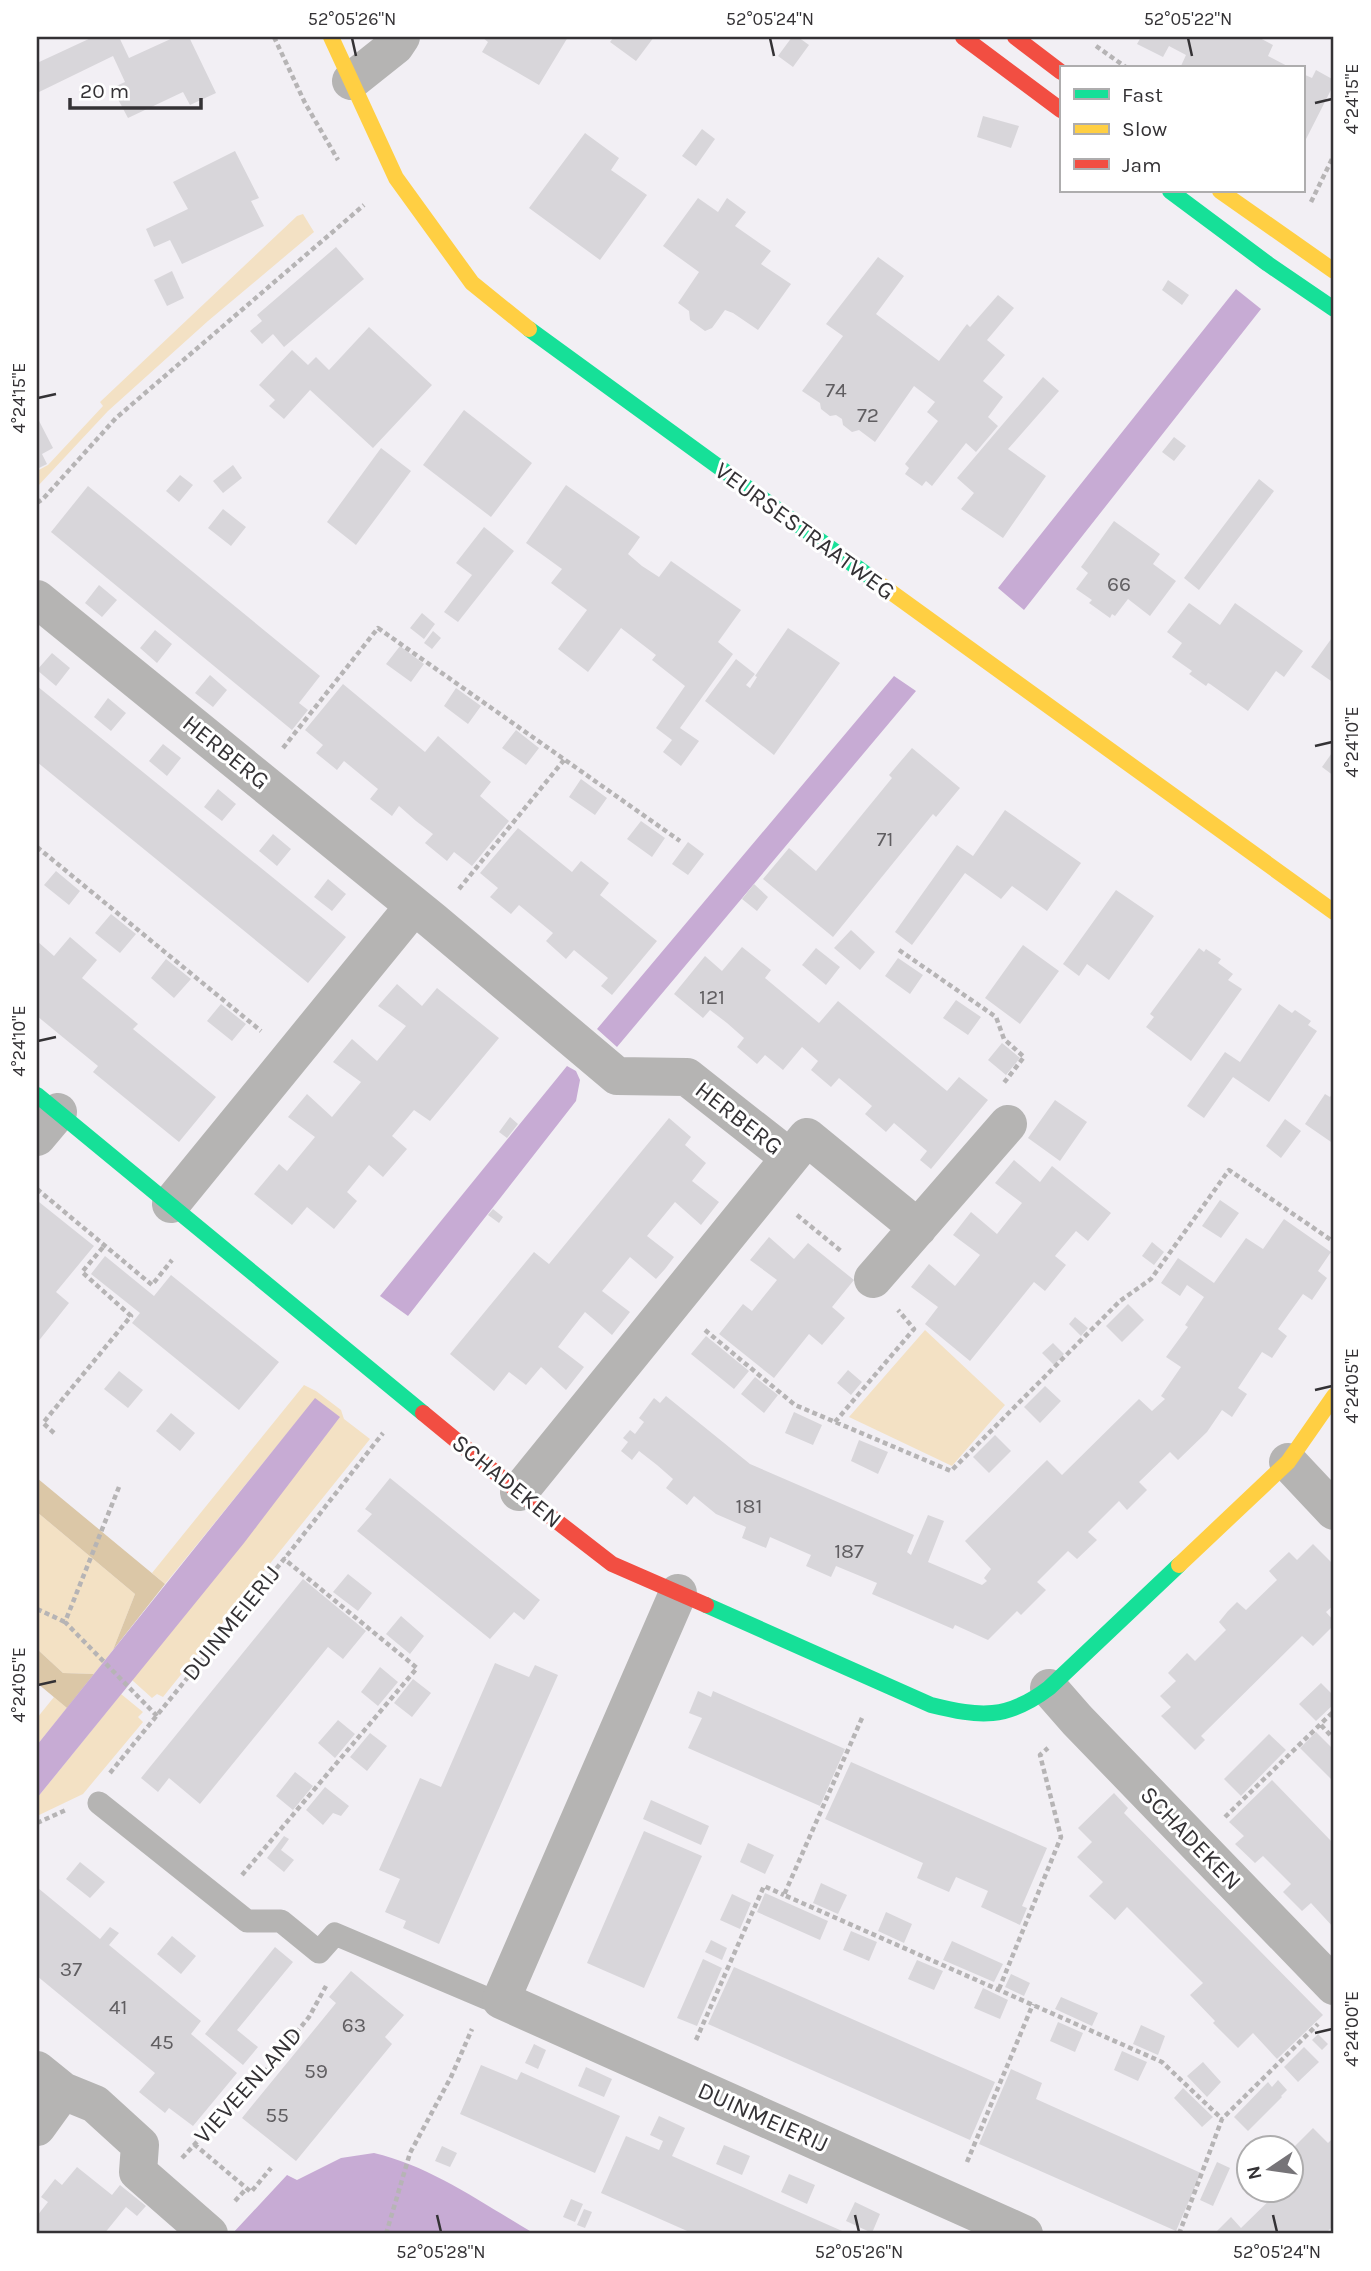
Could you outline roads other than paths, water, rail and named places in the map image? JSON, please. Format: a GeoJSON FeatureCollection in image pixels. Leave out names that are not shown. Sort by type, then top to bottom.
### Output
{"type":"FeatureCollection","features":[{"type":"Feature","properties":{"kind":"street","name":"VEURSESTRAATWEG"},"geometry":{"type":"LineString","coordinates":[[331,37],[396,178],[472,283],[554,349],[1334,912]]}},
{"type":"Feature","properties":{"kind":"street"},"geometry":{"type":"LineString","coordinates":[[351,81],[395,46],[401,37]]}},
{"type":"Feature","properties":{"kind":"street"},"geometry":{"type":"LineString","coordinates":[[963,37],[1060,109]]}},
{"type":"Feature","properties":{"kind":"street"},"geometry":{"type":"LineString","coordinates":[[1015,37],[1060,71]]}},
{"type":"Feature","properties":{"kind":"street"},"geometry":{"type":"LineString","coordinates":[[1171,192],[1334,309]]}},
{"type":"Feature","properties":{"kind":"street"},"geometry":{"type":"LineString","coordinates":[[1221,192],[1334,271]]}},
{"type":"Feature","properties":{"kind":"street","name":"HERBERG"},"geometry":{"type":"LineString","coordinates":[[37,598],[424,913],[617,1076],[687,1077],[790,1158]]}},
{"type":"Feature","properties":{"kind":"street"},"geometry":{"type":"LineString","coordinates":[[172,1204],[291,1056],[424,913]]}},
{"type":"Feature","properties":{"kind":"street","name":"SCHADEKEN"},"geometry":{"type":"LineString","coordinates":[[44,1115],[172,1204],[519,1492],[612,1564],[931,1705],[966,1714],[1001,1713],[1027,1704],[1049,1688],[1289,1462],[1334,1396]]}},
{"type":"Feature","properties":{"kind":"street"},"geometry":{"type":"LineString","coordinates":[[873,1279],[1008,1124]]}},
{"type":"Feature","properties":{"kind":"street","name":"HERBERG"},"geometry":{"type":"LineString","coordinates":[[519,1492],[807,1137],[918,1228]]}},
{"type":"Feature","properties":{"kind":"street"},"geometry":{"type":"LineString","coordinates":[[1289,1462],[1334,1511]]}},
{"type":"Feature","properties":{"kind":"street"},"geometry":{"type":"LineString","coordinates":[[494,1999],[678,1593]]}},
{"type":"Feature","properties":{"kind":"street","name":"SCHADEKEN"},"geometry":{"type":"LineString","coordinates":[[1049,1688],[1197,1844],[1330,2002]]}},
{"type":"Feature","properties":{"kind":"street","name":"DUINMEIERIJ"},"geometry":{"type":"LineString","coordinates":[[494,1999],[1024,2234]]}},
{"type":"Feature","properties":{"kind":"street"},"geometry":{"type":"LineString","coordinates":[[37,2127],[50,2080],[95,2104],[140,2144],[138,2172],[209,2234]]}},
{"type":"Feature","properties":{"kind":"lane","name":"DUINMEIERIJ"},"geometry":{"type":"LineString","coordinates":[[89,1804],[221,1899],[247,1921],[281,1921],[319,1952],[335,1934],[494,1999]]}}]}
